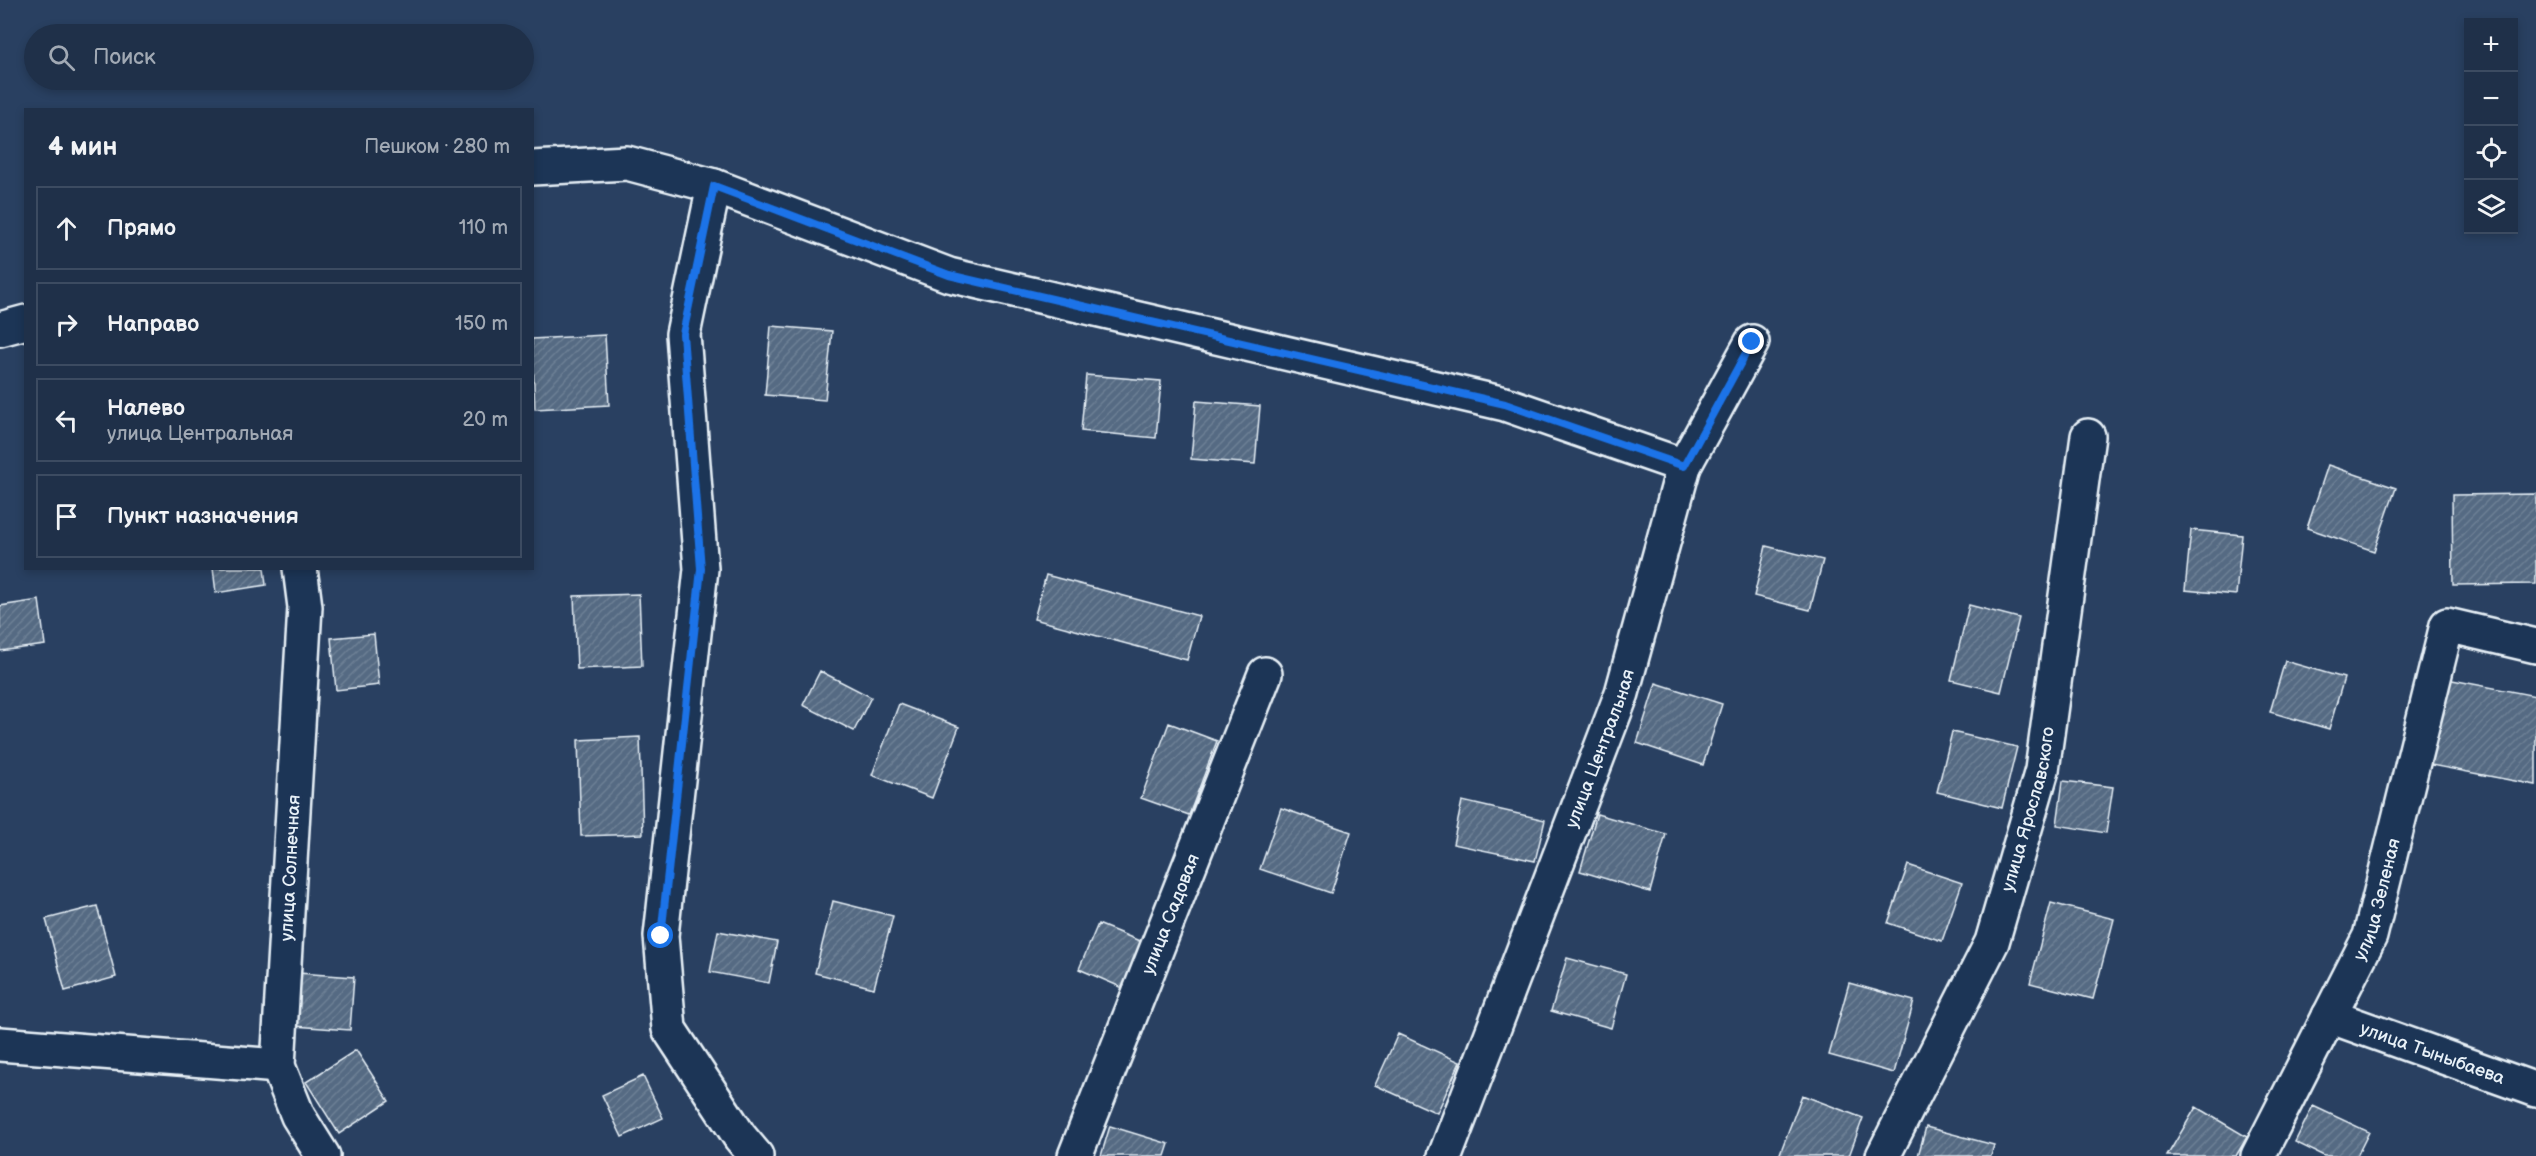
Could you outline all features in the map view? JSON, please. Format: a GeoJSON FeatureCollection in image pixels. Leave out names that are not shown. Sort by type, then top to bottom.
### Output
{"type":"FeatureCollection","features":[{"type":"Feature","properties":{"kind":"street"},"geometry":{"type":"LineString","coordinates":[[534,168],[627,163],[714,186],[949,275],[1505,404],[1684,466]]}},
{"type":"Feature","properties":{"kind":"street"},"geometry":{"type":"LineString","coordinates":[[714,186],[683,334],[701,569],[661,936],[669,1029],[740,1137],[756,1156]]}},
{"type":"Feature","properties":{"kind":"street"},"geometry":{"type":"LineString","coordinates":[[0,329],[24,323]]}},
{"type":"Feature","properties":{"kind":"street","name":"улица Центральная"},"geometry":{"type":"LineString","coordinates":[[1445,1156],[1622,693],[1684,466],[1752,342]]}},
{"type":"Feature","properties":{"kind":"street","name":"улица Ярославского"},"geometry":{"type":"LineString","coordinates":[[1883,1156],[1992,942],[2042,770],[2088,436]]}},
{"type":"Feature","properties":{"kind":"street","name":"улица Солнечная"},"geometry":{"type":"LineString","coordinates":[[300,570],[305,608],[278,1066],[298,1116],[324,1156]]}},
{"type":"Feature","properties":{"kind":"street","name":"улица Зеленая"},"geometry":{"type":"LineString","coordinates":[[2258,1156],[2370,936],[2447,625],[2536,646]]}},
{"type":"Feature","properties":{"kind":"street","name":"улица Садовая"},"geometry":{"type":"LineString","coordinates":[[1074,1156],[1265,674]]}},
{"type":"Feature","properties":{"kind":"street","name":"улица Тыныбаева"},"geometry":{"type":"LineString","coordinates":[[2329,1016],[2536,1090]]}},
{"type":"Feature","properties":{"kind":"street"},"geometry":{"type":"LineString","coordinates":[[0,1044],[278,1066]]}},
{"type":"Feature","properties":{"kind":"building"},"geometry":{"type":"Polygon","coordinates":[[[771,326],[832,331],[825,400],[765,395],[771,326]]]}},
{"type":"Feature","properties":{"kind":"building"},"geometry":{"type":"Polygon","coordinates":[[[605,335],[609,405],[535,409],[534,339],[605,335]]]}},
{"type":"Feature","properties":{"kind":"building"},"geometry":{"type":"Polygon","coordinates":[[[1086,375],[1161,381],[1156,438],[1081,431],[1086,375]]]}},
{"type":"Feature","properties":{"kind":"building"},"geometry":{"type":"Polygon","coordinates":[[[1196,401],[1260,406],[1255,464],[1191,459],[1196,401]]]}},
{"type":"Feature","properties":{"kind":"building"},"geometry":{"type":"Polygon","coordinates":[[[2328,465],[2396,488],[2374,551],[2307,528],[2328,465]]]}},
{"type":"Feature","properties":{"kind":"building"},"geometry":{"type":"Polygon","coordinates":[[[2536,494],[2536,584],[2453,585],[2452,495],[2536,494]]]}},
{"type":"Feature","properties":{"kind":"building"},"geometry":{"type":"Polygon","coordinates":[[[2191,530],[2242,535],[2236,595],[2185,590],[2191,530]]]}},
{"type":"Feature","properties":{"kind":"building"},"geometry":{"type":"Polygon","coordinates":[[[1766,546],[1823,560],[1810,610],[1754,596],[1766,546]]]}},
{"type":"Feature","properties":{"kind":"building"},"geometry":{"type":"Polygon","coordinates":[[[213,570],[264,570],[266,585],[216,593],[213,570]]]}},
{"type":"Feature","properties":{"kind":"building"},"geometry":{"type":"Polygon","coordinates":[[[1046,575],[1199,616],[1187,660],[1034,619],[1046,575]]]}},
{"type":"Feature","properties":{"kind":"building"},"geometry":{"type":"Polygon","coordinates":[[[639,594],[642,666],[577,669],[574,596],[639,594]]]}},
{"type":"Feature","properties":{"kind":"building"},"geometry":{"type":"Polygon","coordinates":[[[39,600],[45,645],[0,651],[0,606],[39,600]]]}},
{"type":"Feature","properties":{"kind":"building"},"geometry":{"type":"Polygon","coordinates":[[[1969,605],[2019,618],[2001,692],[1951,680],[1969,605]]]}},
{"type":"Feature","properties":{"kind":"building"},"geometry":{"type":"Polygon","coordinates":[[[374,634],[379,685],[336,690],[331,638],[374,634]]]}},
{"type":"Feature","properties":{"kind":"building"},"geometry":{"type":"Polygon","coordinates":[[[2285,661],[2344,678],[2329,729],[2270,712],[2285,661]]]}},
{"type":"Feature","properties":{"kind":"building"},"geometry":{"type":"Polygon","coordinates":[[[820,671],[871,697],[854,731],[803,705],[820,671]]]}},
{"type":"Feature","properties":{"kind":"building"},"geometry":{"type":"Polygon","coordinates":[[[2447,679],[2536,696],[2536,785],[2431,765],[2447,679]]]}},
{"type":"Feature","properties":{"kind":"building"},"geometry":{"type":"Polygon","coordinates":[[[1656,683],[1722,704],[1703,765],[1637,743],[1656,683]]]}},
{"type":"Feature","properties":{"kind":"building"},"geometry":{"type":"Polygon","coordinates":[[[899,704],[959,727],[932,798],[872,775],[899,704]]]}},
{"type":"Feature","properties":{"kind":"building"},"geometry":{"type":"Polygon","coordinates":[[[1169,723],[1217,741],[1189,815],[1141,798],[1169,723]]]}},
{"type":"Feature","properties":{"kind":"building"},"geometry":{"type":"Polygon","coordinates":[[[1952,732],[2017,747],[2002,808],[1937,792],[1952,732]]]}},
{"type":"Feature","properties":{"kind":"building"},"geometry":{"type":"Polygon","coordinates":[[[640,737],[643,834],[581,836],[578,740],[640,737]]]}},
{"type":"Feature","properties":{"kind":"building"},"geometry":{"type":"Polygon","coordinates":[[[2063,781],[2113,787],[2106,833],[2057,825],[2063,781]]]}},
{"type":"Feature","properties":{"kind":"building"},"geometry":{"type":"Polygon","coordinates":[[[1462,801],[1545,820],[1535,861],[1453,844],[1462,801]]]}},
{"type":"Feature","properties":{"kind":"building"},"geometry":{"type":"Polygon","coordinates":[[[1281,808],[1351,832],[1331,893],[1260,869],[1281,808]]]}},
{"type":"Feature","properties":{"kind":"building"},"geometry":{"type":"Polygon","coordinates":[[[1597,814],[1666,834],[1650,892],[1580,871],[1597,814]]]}},
{"type":"Feature","properties":{"kind":"building"},"geometry":{"type":"Polygon","coordinates":[[[1908,865],[1962,883],[1942,941],[1888,923],[1908,865]]]}},
{"type":"Feature","properties":{"kind":"building"},"geometry":{"type":"Polygon","coordinates":[[[833,901],[893,916],[874,988],[815,973],[833,901]]]}},
{"type":"Feature","properties":{"kind":"building"},"geometry":{"type":"Polygon","coordinates":[[[2051,903],[2114,919],[2093,999],[2030,983],[2051,903]]]}},
{"type":"Feature","properties":{"kind":"building"},"geometry":{"type":"Polygon","coordinates":[[[97,906],[116,977],[65,991],[46,919],[97,906]]]}},
{"type":"Feature","properties":{"kind":"building"},"geometry":{"type":"Polygon","coordinates":[[[1098,924],[1142,942],[1123,988],[1079,969],[1098,924]]]}},
{"type":"Feature","properties":{"kind":"building"},"geometry":{"type":"Polygon","coordinates":[[[718,931],[777,942],[769,983],[710,972],[718,931]]]}},
{"type":"Feature","properties":{"kind":"building"},"geometry":{"type":"Polygon","coordinates":[[[1567,958],[1626,974],[1611,1028],[1551,1011],[1567,958]]]}},
{"type":"Feature","properties":{"kind":"building"},"geometry":{"type":"Polygon","coordinates":[[[298,973],[354,977],[350,1030],[294,1026],[298,973]]]}},
{"type":"Feature","properties":{"kind":"building"},"geometry":{"type":"Polygon","coordinates":[[[1849,983],[1914,1001],[1894,1073],[1829,1055],[1849,983]]]}},
{"type":"Feature","properties":{"kind":"building"},"geometry":{"type":"Polygon","coordinates":[[[1398,1034],[1460,1062],[1437,1113],[1375,1085],[1398,1034]]]}},
{"type":"Feature","properties":{"kind":"building"},"geometry":{"type":"Polygon","coordinates":[[[356,1050],[389,1101],[339,1134],[306,1082],[356,1050]]]}},
{"type":"Feature","properties":{"kind":"building"},"geometry":{"type":"Polygon","coordinates":[[[643,1076],[663,1118],[622,1137],[602,1095],[643,1076]]]}},
{"type":"Feature","properties":{"kind":"building"},"geometry":{"type":"Polygon","coordinates":[[[1802,1095],[1863,1118],[1849,1156],[1779,1156],[1802,1095]]]}},
{"type":"Feature","properties":{"kind":"building"},"geometry":{"type":"Polygon","coordinates":[[[2313,1106],[2369,1132],[2357,1156],[2324,1156],[2295,1142],[2313,1106]]]}},
{"type":"Feature","properties":{"kind":"building"},"geometry":{"type":"Polygon","coordinates":[[[2196,1107],[2247,1137],[2236,1156],[2167,1156],[2196,1107]]]}},
{"type":"Feature","properties":{"kind":"building"},"geometry":{"type":"Polygon","coordinates":[[[1110,1126],[1169,1144],[1165,1156],[1101,1156],[1110,1126]]]}},
{"type":"Feature","properties":{"kind":"building"},"geometry":{"type":"Polygon","coordinates":[[[1926,1127],[1994,1145],[1991,1156],[1918,1156],[1926,1127]]]}},
{"type":"Feature","properties":{"kind":"route"},"geometry":{"type":"LineString","coordinates":[[661,936],[701,569],[683,334],[714,186],[949,275],[1505,404],[1684,466],[1752,342]]}}]}
